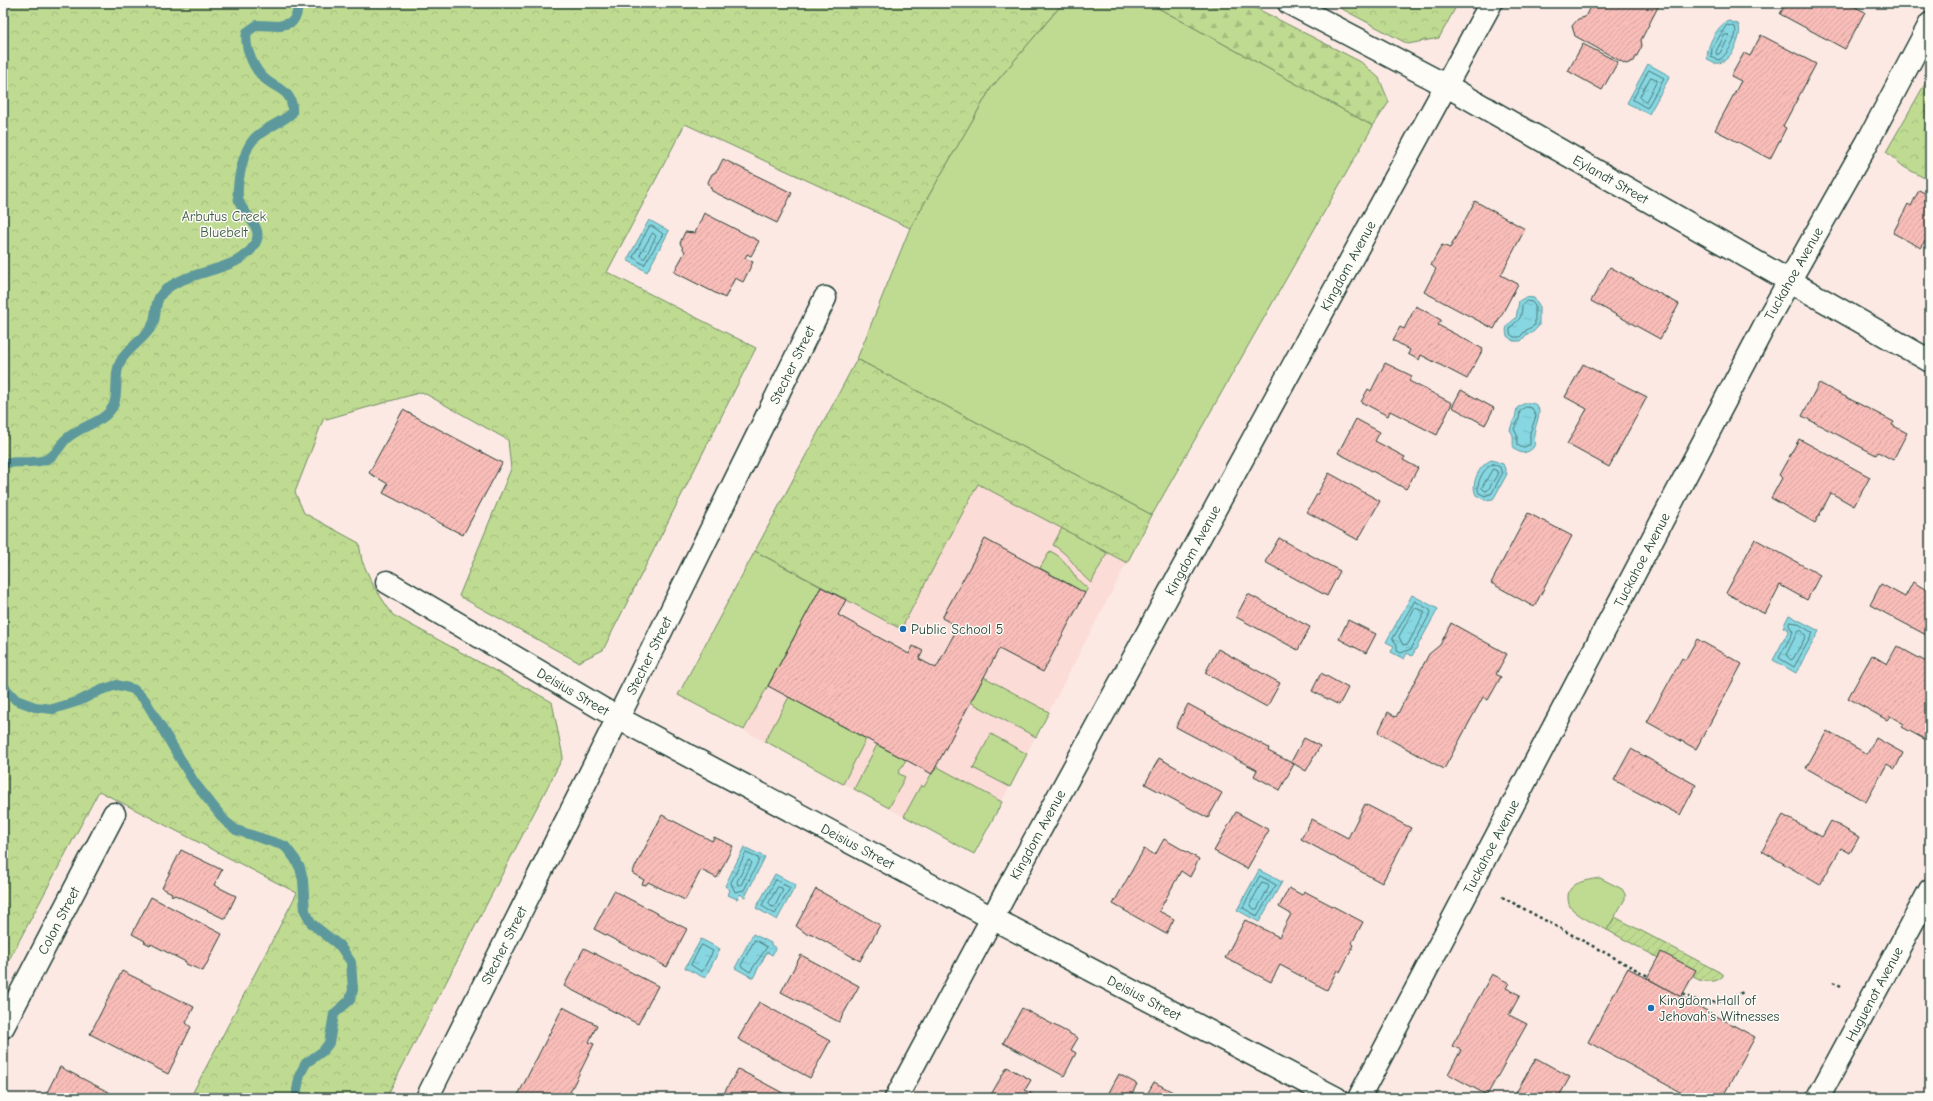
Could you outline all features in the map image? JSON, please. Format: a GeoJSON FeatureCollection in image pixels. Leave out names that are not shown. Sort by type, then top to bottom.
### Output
{"type":"FeatureCollection","features":[{"type":"Feature","properties":{"kind":"street","name":"Eylandt Street"},"geometry":{"type":"LineString","coordinates":[[1289,3],[1447,86],[1930,361]]}},
{"type":"Feature","properties":{"kind":"street","name":"Kingdom Avenue"},"geometry":{"type":"LineString","coordinates":[[896,1098],[992,918],[1492,3]]}},
{"type":"Feature","properties":{"kind":"street","name":"Tuckahoe Avenue"},"geometry":{"type":"LineString","coordinates":[[1359,1098],[1788,281],[1867,143],[1930,24]]}},
{"type":"Feature","properties":{"kind":"street","name":"Stecher Street"},"geometry":{"type":"LineString","coordinates":[[427,1098],[618,718],[825,298]]}},
{"type":"Feature","properties":{"kind":"street","name":"Deisius Street"},"geometry":{"type":"LineString","coordinates":[[387,582],[618,718],[992,918],[1336,1098]]}},
{"type":"Feature","properties":{"kind":"street","name":"Colon Street"},"geometry":{"type":"LineString","coordinates":[[3,1027],[114,814]]}},
{"type":"Feature","properties":{"kind":"street","name":"Huguenot Avenue"},"geometry":{"type":"LineString","coordinates":[[1818,1098],[1930,890]]}},
{"type":"Feature","properties":{"kind":"path"},"geometry":{"type":"LineString","coordinates":[[1502,897],[1648,976]]}},
{"type":"Feature","properties":{"kind":"path"},"geometry":{"type":"LineString","coordinates":[[1833,982],[1841,986]]}},
{"type":"Feature","properties":{"kind":"path"},"geometry":{"type":"LineString","coordinates":[[1683,994],[1698,1002],[1717,1003],[1726,1001],[1745,991]]}},
{"type":"Feature","properties":{"kind":"shaded area","name":"Public School 5"},"geometry":{"type":"Polygon","coordinates":[[[857,359],[1152,515],[974,854],[678,695],[857,359]]]}},
{"type":"Feature","properties":{"kind":"green space","name":"Arbutus Creek Bluebelt"},"geometry":{"type":"Polygon","coordinates":[[[3,3],[1063,3],[991,88],[910,228],[685,124],[607,272],[756,348],[603,650],[578,662],[459,596],[511,469],[508,440],[422,392],[323,420],[295,492],[304,513],[359,543],[362,561],[374,587],[393,615],[552,702],[563,757],[386,1098],[190,1098],[297,893],[99,791],[3,971],[3,3]]]}},
{"type":"Feature","properties":{"kind":"green space"},"geometry":{"type":"Polygon","coordinates":[[[1063,3],[1149,3],[1373,126],[1152,515],[857,359],[910,228],[991,88],[1063,3]]]}},
{"type":"Feature","properties":{"kind":"green space"},"geometry":{"type":"Polygon","coordinates":[[[1149,3],[1246,3],[1361,62],[1379,78],[1389,102],[1373,126],[1149,3]]]}},
{"type":"Feature","properties":{"kind":"green space"},"geometry":{"type":"Polygon","coordinates":[[[1331,3],[1458,3],[1439,38],[1408,44],[1331,3]]]}},
{"type":"Feature","properties":{"kind":"green space"},"geometry":{"type":"Polygon","coordinates":[[[1930,75],[1930,181],[1904,167],[1886,152],[1930,75]]]}},
{"type":"Feature","properties":{"kind":"green space"},"geometry":{"type":"Polygon","coordinates":[[[857,359],[1152,515],[1127,563],[978,484],[901,629],[755,551],[857,359]]]}},
{"type":"Feature","properties":{"kind":"green space"},"geometry":{"type":"Polygon","coordinates":[[[1062,528],[1107,553],[1091,583],[1065,554],[1053,545],[1062,528]]]}},
{"type":"Feature","properties":{"kind":"green space"},"geometry":{"type":"Polygon","coordinates":[[[755,551],[821,587],[744,730],[678,695],[755,551]]]}},
{"type":"Feature","properties":{"kind":"green space"},"geometry":{"type":"Polygon","coordinates":[[[1050,551],[1062,559],[1078,580],[1088,588],[1085,593],[1040,568],[1050,551]]]}},
{"type":"Feature","properties":{"kind":"green space"},"geometry":{"type":"Polygon","coordinates":[[[984,677],[1049,712],[1036,737],[970,702],[984,677]]]}},
{"type":"Feature","properties":{"kind":"green space"},"geometry":{"type":"Polygon","coordinates":[[[789,697],[866,739],[843,784],[765,741],[789,697]]]}},
{"type":"Feature","properties":{"kind":"green space"},"geometry":{"type":"Polygon","coordinates":[[[991,734],[1027,754],[1010,787],[973,768],[991,734]]]}},
{"type":"Feature","properties":{"kind":"green space"},"geometry":{"type":"Polygon","coordinates":[[[877,745],[906,760],[898,773],[905,777],[889,808],[854,789],[877,745]]]}},
{"type":"Feature","properties":{"kind":"green space"},"geometry":{"type":"Polygon","coordinates":[[[936,766],[1002,802],[974,854],[904,816],[921,785],[924,787],[936,766]]]}},
{"type":"Feature","properties":{"kind":"green space"},"geometry":{"type":"Polygon","coordinates":[[[1600,878],[1622,889],[1625,894],[1625,899],[1607,930],[1584,918],[1570,907],[1568,901],[1569,892],[1575,885],[1600,878]]]}},
{"type":"Feature","properties":{"kind":"green space"},"geometry":{"type":"Polygon","coordinates":[[[1615,917],[1723,974],[1723,976],[1718,980],[1712,981],[1699,980],[1607,930],[1615,917]]]}},
{"type":"Feature","properties":{"kind":"water"},"geometry":{"type":"Polygon","coordinates":[[[1729,21],[1738,24],[1740,29],[1737,44],[1728,58],[1722,62],[1715,63],[1708,60],[1708,50],[1716,32],[1729,21]]]}},
{"type":"Feature","properties":{"kind":"water"},"geometry":{"type":"Polygon","coordinates":[[[1648,64],[1670,76],[1649,114],[1627,103],[1648,64]]]}},
{"type":"Feature","properties":{"kind":"water"},"geometry":{"type":"Polygon","coordinates":[[[649,220],[669,231],[647,272],[627,260],[649,220]]]}},
{"type":"Feature","properties":{"kind":"water"},"geometry":{"type":"Polygon","coordinates":[[[1526,297],[1534,298],[1539,305],[1539,326],[1532,333],[1527,334],[1521,341],[1513,341],[1507,336],[1506,330],[1509,324],[1516,318],[1519,301],[1526,297]]]}},
{"type":"Feature","properties":{"kind":"water"},"geometry":{"type":"Polygon","coordinates":[[[1525,403],[1537,405],[1539,414],[1534,434],[1534,446],[1530,451],[1523,453],[1514,449],[1513,435],[1510,430],[1517,408],[1525,403]]]}},
{"type":"Feature","properties":{"kind":"water"},"geometry":{"type":"Polygon","coordinates":[[[1492,460],[1503,464],[1507,474],[1493,499],[1485,500],[1476,495],[1474,485],[1480,469],[1492,460]]]}},
{"type":"Feature","properties":{"kind":"water"},"geometry":{"type":"Polygon","coordinates":[[[1412,595],[1438,609],[1412,656],[1407,653],[1404,659],[1391,652],[1394,646],[1386,642],[1412,595]]]}},
{"type":"Feature","properties":{"kind":"water"},"geometry":{"type":"Polygon","coordinates":[[[1789,615],[1819,631],[1796,673],[1773,660],[1789,630],[1783,627],[1789,615]]]}},
{"type":"Feature","properties":{"kind":"water"},"geometry":{"type":"Polygon","coordinates":[[[744,847],[765,857],[745,897],[740,894],[737,899],[728,895],[730,890],[725,886],[744,847]]]}},
{"type":"Feature","properties":{"kind":"water"},"geometry":{"type":"Polygon","coordinates":[[[1259,870],[1282,882],[1259,922],[1237,910],[1259,870]]]}},
{"type":"Feature","properties":{"kind":"water"},"geometry":{"type":"Polygon","coordinates":[[[775,874],[796,885],[777,920],[756,908],[775,874]]]}},
{"type":"Feature","properties":{"kind":"water"},"geometry":{"type":"Polygon","coordinates":[[[753,934],[771,943],[771,945],[776,948],[772,955],[767,952],[753,978],[735,968],[753,934]]]}},
{"type":"Feature","properties":{"kind":"water"},"geometry":{"type":"Polygon","coordinates":[[[701,939],[720,949],[705,978],[685,968],[701,939]]]}},
{"type":"Feature","properties":{"kind":"building"},"geometry":{"type":"Polygon","coordinates":[[[1592,3],[1660,3],[1641,40],[1642,46],[1634,61],[1626,64],[1575,36],[1572,26],[1578,19],[1585,17],[1592,3]]]}},
{"type":"Feature","properties":{"kind":"building"},"geometry":{"type":"Polygon","coordinates":[[[1786,3],[1848,3],[1865,12],[1845,49],[1780,14],[1786,3]]]}},
{"type":"Feature","properties":{"kind":"building"},"geometry":{"type":"Polygon","coordinates":[[[1761,35],[1816,64],[1783,126],[1786,128],[1770,159],[1715,130],[1741,81],[1731,76],[1744,53],[1750,56],[1761,35]]]}},
{"type":"Feature","properties":{"kind":"building"},"geometry":{"type":"Polygon","coordinates":[[[1583,44],[1618,62],[1602,90],[1568,71],[1583,44]]]}},
{"type":"Feature","properties":{"kind":"building"},"geometry":{"type":"Polygon","coordinates":[[[723,159],[792,193],[777,223],[712,191],[708,182],[712,174],[717,171],[723,159]]]}},
{"type":"Feature","properties":{"kind":"building"},"geometry":{"type":"Polygon","coordinates":[[[1919,190],[1930,196],[1930,244],[1925,241],[1921,248],[1893,233],[1908,204],[1911,206],[1919,190]]]}},
{"type":"Feature","properties":{"kind":"building"},"geometry":{"type":"Polygon","coordinates":[[[1475,201],[1525,229],[1501,275],[1518,284],[1494,329],[1424,292],[1436,269],[1431,265],[1442,245],[1450,248],[1475,201]]]}},
{"type":"Feature","properties":{"kind":"building"},"geometry":{"type":"Polygon","coordinates":[[[704,213],[759,241],[751,256],[747,254],[745,258],[753,262],[743,282],[735,278],[725,298],[674,272],[685,252],[680,243],[685,232],[695,233],[704,213]]]}},
{"type":"Feature","properties":{"kind":"building"},"geometry":{"type":"Polygon","coordinates":[[[1610,267],[1679,304],[1660,339],[1591,301],[1610,267]]]}},
{"type":"Feature","properties":{"kind":"building"},"geometry":{"type":"Polygon","coordinates":[[[1416,306],[1441,320],[1438,325],[1483,349],[1467,379],[1421,355],[1419,360],[1408,354],[1410,350],[1393,340],[1400,327],[1404,329],[1416,306]]]}},
{"type":"Feature","properties":{"kind":"building"},"geometry":{"type":"Polygon","coordinates":[[[1385,363],[1412,376],[1409,381],[1452,403],[1437,435],[1390,411],[1388,416],[1361,402],[1368,389],[1371,391],[1385,363]]]}},
{"type":"Feature","properties":{"kind":"building"},"geometry":{"type":"Polygon","coordinates":[[[1583,364],[1647,397],[1609,467],[1567,444],[1587,409],[1565,397],[1583,364]]]}},
{"type":"Feature","properties":{"kind":"building"},"geometry":{"type":"Polygon","coordinates":[[[1819,383],[1894,422],[1892,425],[1907,433],[1893,460],[1878,452],[1876,455],[1802,416],[1819,383]]]}},
{"type":"Feature","properties":{"kind":"building"},"geometry":{"type":"Polygon","coordinates":[[[1461,390],[1494,408],[1485,425],[1452,407],[1461,390]]]}},
{"type":"Feature","properties":{"kind":"building"},"geometry":{"type":"Polygon","coordinates":[[[403,410],[502,463],[463,535],[383,493],[388,484],[369,473],[403,410]]]}},
{"type":"Feature","properties":{"kind":"building"},"geometry":{"type":"Polygon","coordinates":[[[1356,419],[1380,432],[1375,441],[1405,457],[1403,460],[1418,468],[1406,489],[1338,453],[1356,419]]]}},
{"type":"Feature","properties":{"kind":"building"},"geometry":{"type":"Polygon","coordinates":[[[1799,439],[1870,477],[1854,506],[1831,493],[1815,523],[1771,498],[1782,478],[1779,475],[1799,439]]]}},
{"type":"Feature","properties":{"kind":"building"},"geometry":{"type":"Polygon","coordinates":[[[1329,473],[1380,501],[1358,540],[1307,512],[1329,473]]]}},
{"type":"Feature","properties":{"kind":"building"},"geometry":{"type":"Polygon","coordinates":[[[1528,513],[1572,536],[1534,607],[1491,583],[1528,513]]]}},
{"type":"Feature","properties":{"kind":"building"},"geometry":{"type":"Polygon","coordinates":[[[1279,538],[1340,571],[1327,596],[1265,562],[1279,538]]]}},
{"type":"Feature","properties":{"kind":"building"},"geometry":{"type":"Polygon","coordinates":[[[985,539],[1085,593],[1043,672],[999,649],[932,774],[768,686],[821,587],[846,600],[838,615],[909,654],[913,646],[923,651],[919,659],[936,668],[958,627],[942,618],[985,539]]]}},
{"type":"Feature","properties":{"kind":"building"},"geometry":{"type":"Polygon","coordinates":[[[1755,539],[1820,575],[1807,600],[1780,585],[1765,614],[1726,593],[1755,539]]]}},
{"type":"Feature","properties":{"kind":"building"},"geometry":{"type":"Polygon","coordinates":[[[1913,582],[1930,592],[1930,637],[1870,605],[1881,584],[1905,597],[1913,582]]]}},
{"type":"Feature","properties":{"kind":"building"},"geometry":{"type":"Polygon","coordinates":[[[1248,594],[1310,627],[1298,650],[1236,617],[1248,594]]]}},
{"type":"Feature","properties":{"kind":"building"},"geometry":{"type":"Polygon","coordinates":[[[1348,620],[1376,634],[1366,653],[1339,639],[1348,620]]]}},
{"type":"Feature","properties":{"kind":"building"},"geometry":{"type":"Polygon","coordinates":[[[1451,623],[1507,654],[1496,674],[1501,677],[1488,700],[1483,697],[1444,769],[1378,733],[1388,712],[1396,717],[1429,654],[1440,645],[1451,623]]]}},
{"type":"Feature","properties":{"kind":"building"},"geometry":{"type":"Polygon","coordinates":[[[1697,639],[1742,664],[1696,749],[1647,722],[1682,658],[1685,660],[1697,639]]]}},
{"type":"Feature","properties":{"kind":"building"},"geometry":{"type":"Polygon","coordinates":[[[1897,646],[1930,664],[1930,728],[1924,739],[1902,727],[1904,724],[1890,716],[1887,720],[1848,698],[1872,655],[1887,664],[1897,646]]]}},
{"type":"Feature","properties":{"kind":"building"},"geometry":{"type":"Polygon","coordinates":[[[1218,649],[1280,683],[1267,707],[1205,673],[1218,649]]]}},
{"type":"Feature","properties":{"kind":"building"},"geometry":{"type":"Polygon","coordinates":[[[1321,673],[1348,688],[1339,705],[1312,691],[1321,673]]]}},
{"type":"Feature","properties":{"kind":"building"},"geometry":{"type":"Polygon","coordinates":[[[1188,704],[1269,748],[1268,751],[1294,764],[1280,790],[1254,776],[1257,770],[1176,727],[1188,704]]]}},
{"type":"Feature","properties":{"kind":"building"},"geometry":{"type":"Polygon","coordinates":[[[1827,731],[1867,754],[1876,738],[1903,753],[1895,769],[1887,764],[1866,802],[1806,768],[1827,731]]]}},
{"type":"Feature","properties":{"kind":"building"},"geometry":{"type":"Polygon","coordinates":[[[1304,738],[1320,746],[1306,771],[1291,762],[1304,738]]]}},
{"type":"Feature","properties":{"kind":"building"},"geometry":{"type":"Polygon","coordinates":[[[1631,749],[1696,785],[1680,815],[1614,780],[1631,749]]]}},
{"type":"Feature","properties":{"kind":"building"},"geometry":{"type":"Polygon","coordinates":[[[1159,758],[1222,793],[1208,818],[1145,784],[1159,758]]]}},
{"type":"Feature","properties":{"kind":"building"},"geometry":{"type":"Polygon","coordinates":[[[1365,804],[1411,828],[1382,883],[1301,839],[1312,819],[1348,838],[1365,804]]]}},
{"type":"Feature","properties":{"kind":"building"},"geometry":{"type":"Polygon","coordinates":[[[1236,812],[1269,830],[1247,869],[1214,851],[1236,812]]]}},
{"type":"Feature","properties":{"kind":"building"},"geometry":{"type":"Polygon","coordinates":[[[662,815],[712,841],[714,837],[733,846],[717,878],[701,870],[685,900],[648,882],[646,885],[642,884],[644,880],[632,873],[662,815]]]}},
{"type":"Feature","properties":{"kind":"building"},"geometry":{"type":"Polygon","coordinates":[[[1783,815],[1822,837],[1831,821],[1859,837],[1850,853],[1841,848],[1820,885],[1762,851],[1783,815]]]}},
{"type":"Feature","properties":{"kind":"building"},"geometry":{"type":"Polygon","coordinates":[[[1164,839],[1199,859],[1190,877],[1181,871],[1159,911],[1174,919],[1166,934],[1113,904],[1144,849],[1155,855],[1164,839]]]}},
{"type":"Feature","properties":{"kind":"building"},"geometry":{"type":"Polygon","coordinates":[[[181,850],[222,870],[214,885],[236,896],[225,919],[175,895],[171,895],[172,893],[162,888],[181,850]]]}},
{"type":"Feature","properties":{"kind":"building"},"geometry":{"type":"Polygon","coordinates":[[[1289,888],[1302,895],[1304,891],[1363,922],[1352,943],[1354,945],[1340,972],[1337,970],[1327,990],[1280,965],[1271,982],[1225,958],[1245,920],[1279,937],[1291,914],[1279,907],[1289,888]]]}},
{"type":"Feature","properties":{"kind":"building"},"geometry":{"type":"Polygon","coordinates":[[[816,889],[880,925],[860,961],[810,933],[808,935],[796,926],[816,889]]]}},
{"type":"Feature","properties":{"kind":"building"},"geometry":{"type":"Polygon","coordinates":[[[614,891],[687,929],[667,967],[594,929],[614,891]]]}},
{"type":"Feature","properties":{"kind":"building"},"geometry":{"type":"Polygon","coordinates":[[[151,897],[222,934],[203,971],[186,964],[186,962],[151,944],[150,945],[144,942],[145,941],[132,934],[151,897]]]}},
{"type":"Feature","properties":{"kind":"building"},"geometry":{"type":"Polygon","coordinates":[[[584,948],[658,986],[638,1024],[564,986],[584,948]]]}},
{"type":"Feature","properties":{"kind":"building"},"geometry":{"type":"Polygon","coordinates":[[[1661,952],[1696,970],[1681,997],[1647,978],[1661,952]]]}},
{"type":"Feature","properties":{"kind":"building"},"geometry":{"type":"Polygon","coordinates":[[[801,955],[859,986],[839,1022],[781,992],[801,955]]]}},
{"type":"Feature","properties":{"kind":"building"},"geometry":{"type":"Polygon","coordinates":[[[1628,968],[1755,1037],[1722,1098],[1691,1098],[1588,1042],[1628,968]]]}},
{"type":"Feature","properties":{"kind":"building"},"geometry":{"type":"Polygon","coordinates":[[[122,971],[194,1007],[186,1023],[191,1027],[168,1074],[90,1034],[122,971]]]}},
{"type":"Feature","properties":{"kind":"building"},"geometry":{"type":"Polygon","coordinates":[[[1492,974],[1509,983],[1506,988],[1520,995],[1509,1015],[1527,1024],[1487,1095],[1448,1074],[1461,1050],[1452,1046],[1492,974]]]}},
{"type":"Feature","properties":{"kind":"building"},"geometry":{"type":"Polygon","coordinates":[[[759,1002],[830,1041],[810,1078],[738,1039],[759,1002]]]}},
{"type":"Feature","properties":{"kind":"building"},"geometry":{"type":"Polygon","coordinates":[[[563,1007],[597,1025],[589,1042],[594,1044],[567,1098],[519,1098],[517,1097],[563,1007]]]}},
{"type":"Feature","properties":{"kind":"building"},"geometry":{"type":"Polygon","coordinates":[[[1022,1008],[1078,1038],[1071,1050],[1076,1053],[1064,1076],[1003,1043],[1022,1008]]]}},
{"type":"Feature","properties":{"kind":"building"},"geometry":{"type":"Polygon","coordinates":[[[1536,1058],[1570,1077],[1558,1098],[1525,1098],[1516,1093],[1536,1058]]]}},
{"type":"Feature","properties":{"kind":"building"},"geometry":{"type":"Polygon","coordinates":[[[60,1067],[120,1098],[44,1098],[60,1067]]]}},
{"type":"Feature","properties":{"kind":"building"},"geometry":{"type":"Polygon","coordinates":[[[1007,1067],[1031,1080],[1025,1090],[1038,1098],[989,1098],[1007,1067]]]}},
{"type":"Feature","properties":{"kind":"building"},"geometry":{"type":"Polygon","coordinates":[[[738,1069],[792,1098],[721,1098],[738,1069]]]}},
{"type":"Feature","properties":{"kind":"building"},"geometry":{"type":"Polygon","coordinates":[[[1119,1074],[1137,1084],[1130,1098],[1106,1098],[1119,1074]]]}},
{"type":"Feature","properties":{"kind":"building"},"geometry":{"type":"Polygon","coordinates":[[[1154,1082],[1184,1098],[1145,1098],[1154,1082]]]}},
{"type":"Feature","properties":{"kind":"waterway"},"geometry":{"type":"LineString","coordinates":[[3,463],[34,462],[45,460],[54,454],[70,436],[105,416],[114,404],[119,364],[125,355],[152,326],[158,300],[163,292],[185,279],[225,266],[237,260],[247,253],[255,244],[257,232],[252,221],[241,206],[238,195],[239,179],[243,161],[249,145],[253,140],[262,132],[292,113],[292,105],[290,98],[282,90],[271,84],[261,75],[250,55],[246,37],[247,32],[257,25],[279,26],[292,22],[296,16],[299,3]]}},
{"type":"Feature","properties":{"kind":"waterway"},"geometry":{"type":"LineString","coordinates":[[3,686],[16,700],[35,707],[53,709],[79,701],[101,690],[117,685],[133,689],[145,700],[194,782],[225,821],[236,830],[285,846],[295,859],[300,868],[303,880],[305,911],[312,924],[340,946],[351,962],[353,990],[350,1000],[334,1014],[329,1043],[323,1051],[306,1063],[300,1074],[297,1090],[298,1098]]}},
{"type":"Feature","properties":{"kind":"place","name":"Public School 5"},"geometry":{"type":"Point","coordinates":[903,629]}},
{"type":"Feature","properties":{"kind":"place","name":"Kingdom Hall of Jehovah's Witnesses"},"geometry":{"type":"Point","coordinates":[1651,1008]}}]}
